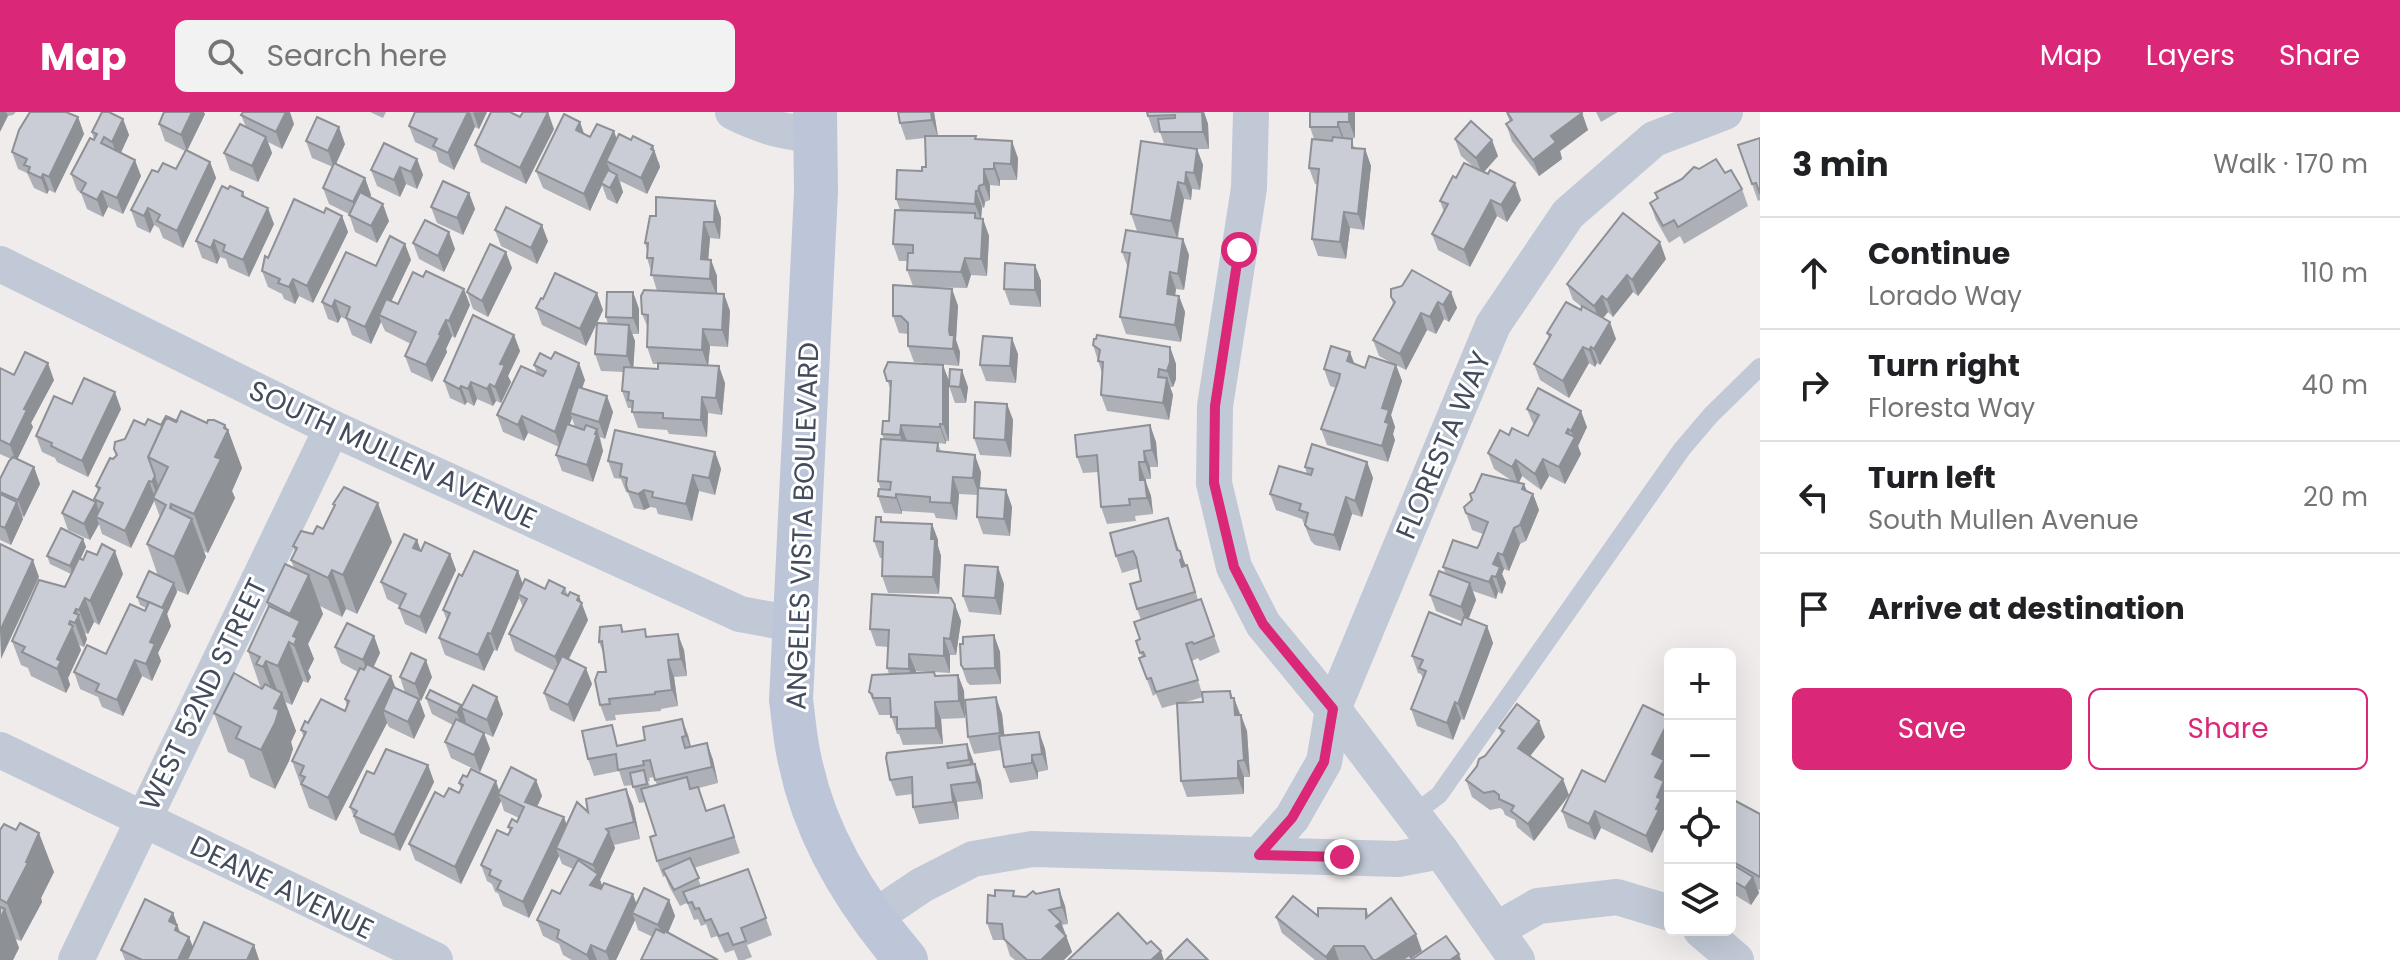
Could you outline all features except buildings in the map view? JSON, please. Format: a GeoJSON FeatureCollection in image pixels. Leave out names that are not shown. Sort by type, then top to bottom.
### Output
{"type":"FeatureCollection","features":[{"type":"Feature","properties":{"kind":"street"},"geometry":{"type":"LineString","coordinates":[[733,112],[764,127],[788,133],[816,123]]}},
{"type":"Feature","properties":{"kind":"street"},"geometry":{"type":"LineString","coordinates":[[1251,112],[1249,188],[1215,406],[1214,483],[1234,567],[1263,624],[1333,709],[1441,851],[1517,960]]}},
{"type":"Feature","properties":{"kind":"street","name":"FLORESTA WAY"},"geometry":{"type":"LineString","coordinates":[[1259,855],[1292,818],[1324,762],[1333,709],[1493,325],[1568,214],[1654,139],[1725,112]]}},
{"type":"Feature","properties":{"kind":"street","name":"ANGELES VISTA BOULEVARD"},"geometry":{"type":"LineString","coordinates":[[816,123],[791,700],[800,762],[817,819],[842,872],[906,960]]}},
{"type":"Feature","properties":{"kind":"street","name":"SOUTH MULLEN AVENUE"},"geometry":{"type":"LineString","coordinates":[[0,264],[332,428],[740,614],[794,624]]}},
{"type":"Feature","properties":{"kind":"street","name":"WEST 52ND STREET"},"geometry":{"type":"LineString","coordinates":[[76,960],[332,428]]}},
{"type":"Feature","properties":{"kind":"street","name":"DEANE AVENUE"},"geometry":{"type":"LineString","coordinates":[[0,750],[435,960]]}},
{"type":"Feature","properties":{"kind":"street"},"geometry":{"type":"LineString","coordinates":[[873,918],[922,885],[973,859],[1032,849],[1398,859],[1441,851]]}},
{"type":"Feature","properties":{"kind":"street"},"geometry":{"type":"LineString","coordinates":[[1496,930],[1538,906],[1617,897],[1664,911]]}},
{"type":"Feature","properties":{"kind":"street"},"geometry":{"type":"LineString","coordinates":[[1708,936],[1736,960]]}},
{"type":"Feature","properties":{"kind":"lane"},"geometry":{"type":"LineString","coordinates":[[1412,815],[1439,795],[1682,449],[1711,415],[1760,367]]}},
{"type":"Feature","properties":{"kind":"route"},"geometry":{"type":"LineString","coordinates":[[1239,250],[1215,406],[1214,483],[1234,567],[1263,624],[1333,709],[1324,762],[1292,818],[1259,855],[1342,857]]}}]}
